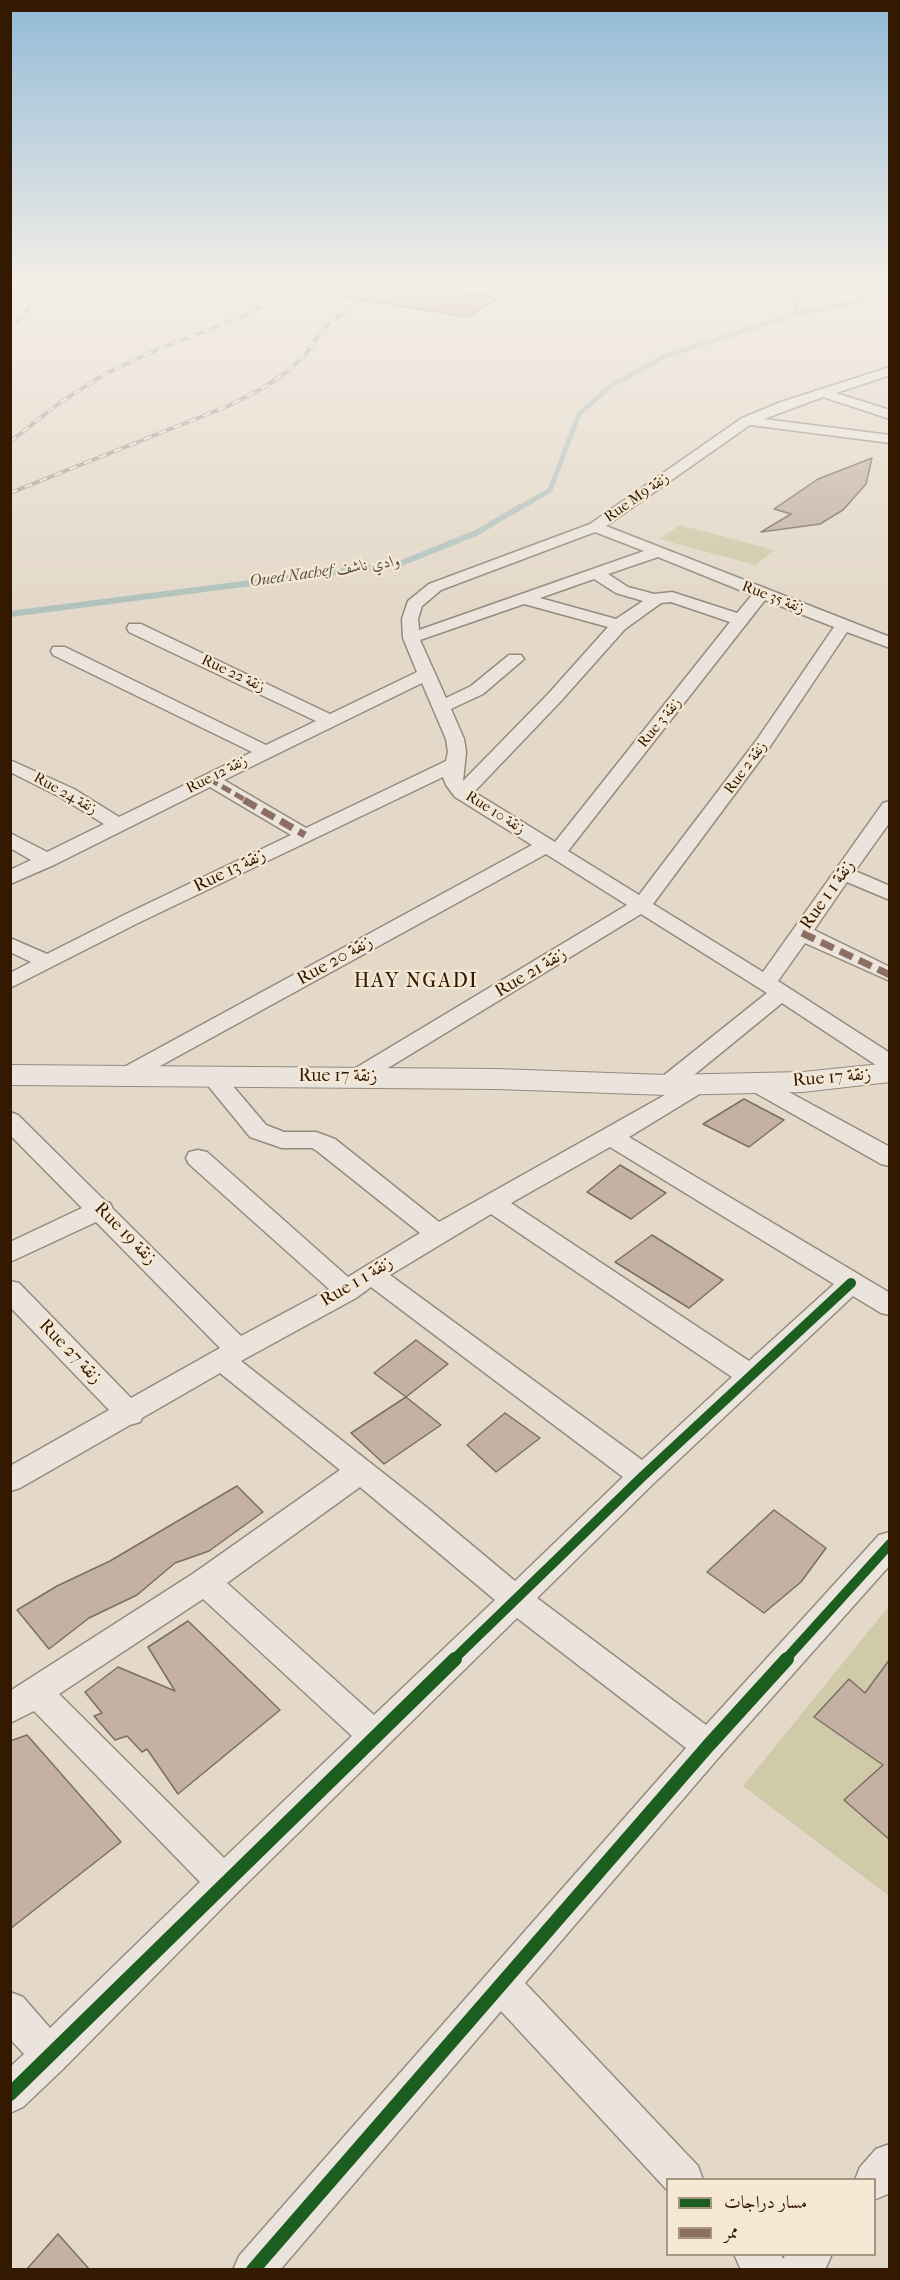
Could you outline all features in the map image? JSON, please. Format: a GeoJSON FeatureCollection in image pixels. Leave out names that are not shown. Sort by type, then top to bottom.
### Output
{"type":"FeatureCollection","features":[{"type":"Feature","properties":{"kind":"street","name":"Rue M9 زنقة"},"geometry":{"type":"LineString","coordinates":[[411,638],[410,619],[414,604],[422,595],[475,571],[595,527],[747,421],[843,386]]}},
{"type":"Feature","properties":{"kind":"street"},"geometry":{"type":"LineString","coordinates":[[823,393],[890,415]]}},
{"type":"Feature","properties":{"kind":"street"},"geometry":{"type":"LineString","coordinates":[[747,421],[890,439]]}},
{"type":"Feature","properties":{"kind":"street","name":"Rue 35 زنقة"},"geometry":{"type":"LineString","coordinates":[[595,527],[890,644]]}},
{"type":"Feature","properties":{"kind":"street"},"geometry":{"type":"LineString","coordinates":[[411,638],[657,552]]}},
{"type":"Feature","properties":{"kind":"street"},"geometry":{"type":"LineString","coordinates":[[596,574],[622,590],[655,599]]}},
{"type":"Feature","properties":{"kind":"street","name":"Rue 3 زنقة"},"geometry":{"type":"LineString","coordinates":[[552,848],[762,593]]}},
{"type":"Feature","properties":{"kind":"street"},"geometry":{"type":"LineString","coordinates":[[462,793],[555,697],[619,625],[655,599],[662,596],[672,597],[741,620]]}},
{"type":"Feature","properties":{"kind":"street"},"geometry":{"type":"LineString","coordinates":[[524,599],[619,625]]}},
{"type":"Feature","properties":{"kind":"street","name":"Rue 2 زنقة"},"geometry":{"type":"LineString","coordinates":[[642,905],[763,744],[843,625]]}},
{"type":"Feature","properties":{"kind":"street","name":"Rue 22 زنقة"},"geometry":{"type":"LineString","coordinates":[[135,628],[331,721]]}},
{"type":"Feature","properties":{"kind":"street","name":"Rue 10 زنقة"},"geometry":{"type":"LineString","coordinates":[[411,638],[455,739],[457,752],[452,779],[462,793],[774,988],[890,1064]]}},
{"type":"Feature","properties":{"kind":"street"},"geometry":{"type":"LineString","coordinates":[[59,651],[264,751]]}},
{"type":"Feature","properties":{"kind":"street"},"geometry":{"type":"LineString","coordinates":[[440,707],[477,690],[515,659]]}},
{"type":"Feature","properties":{"kind":"street","name":"Rue 12 زنقة"},"geometry":{"type":"LineString","coordinates":[[10,878],[264,751],[426,674]]}},
{"type":"Feature","properties":{"kind":"street","name":"Rue 24 زنقة"},"geometry":{"type":"LineString","coordinates":[[11,765],[67,793],[119,825]]}},
{"type":"Feature","properties":{"kind":"street","name":"Rue 13 زنقة"},"geometry":{"type":"LineString","coordinates":[[10,982],[131,918],[453,765]]}},
{"type":"Feature","properties":{"kind":"street"},"geometry":{"type":"LineString","coordinates":[[208,779],[305,835]]}},
{"type":"Feature","properties":{"kind":"street","name":"Rue 1 زنقة 1"},"geometry":{"type":"LineString","coordinates":[[774,988],[802,933],[888,812]]}},
{"type":"Feature","properties":{"kind":"street"},"geometry":{"type":"LineString","coordinates":[[10,839],[47,861]]}},
{"type":"Feature","properties":{"kind":"street","name":"Rue 20 زنقة"},"geometry":{"type":"LineString","coordinates":[[123,1077],[552,848]]}},
{"type":"Feature","properties":{"kind":"street"},"geometry":{"type":"LineString","coordinates":[[844,873],[890,894]]}},
{"type":"Feature","properties":{"kind":"street","name":"Rue 21 زنقة"},"geometry":{"type":"LineString","coordinates":[[357,1077],[642,905]]}},
{"type":"Feature","properties":{"kind":"street"},"geometry":{"type":"LineString","coordinates":[[802,933],[890,975]]}},
{"type":"Feature","properties":{"kind":"street"},"geometry":{"type":"LineString","coordinates":[[10,944],[47,963]]}},
{"type":"Feature","properties":{"kind":"street"},"geometry":{"type":"LineString","coordinates":[[666,1085],[774,988]]}},
{"type":"Feature","properties":{"kind":"street","name":"Rue 17 زنقة"},"geometry":{"type":"LineString","coordinates":[[10,1075],[357,1077],[666,1085],[703,1082],[814,1081],[890,1072]]}},
{"type":"Feature","properties":{"kind":"street"},"geometry":{"type":"LineString","coordinates":[[213,1077],[258,1131],[282,1140],[316,1140],[326,1145],[437,1234]]}},
{"type":"Feature","properties":{"kind":"street","name":"Rue 1 زنقة 1"},"geometry":{"type":"LineString","coordinates":[[10,1480],[347,1291],[437,1234],[703,1082]]}},
{"type":"Feature","properties":{"kind":"street"},"geometry":{"type":"LineString","coordinates":[[755,1083],[890,1158]]}},
{"type":"Feature","properties":{"kind":"street","name":"Rue 19 زنقة"},"geometry":{"type":"LineString","coordinates":[[10,1120],[101,1209],[230,1355],[361,1471],[516,1600],[708,1746]]}},
{"type":"Feature","properties":{"kind":"street"},"geometry":{"type":"LineString","coordinates":[[610,1136],[890,1306]]}},
{"type":"Feature","properties":{"kind":"street"},"geometry":{"type":"LineString","coordinates":[[198,1158],[347,1291]]}},
{"type":"Feature","properties":{"kind":"street"},"geometry":{"type":"LineString","coordinates":[[492,1202],[752,1376]]}},
{"type":"Feature","properties":{"kind":"street"},"geometry":{"type":"LineString","coordinates":[[10,1253],[101,1209]]}},
{"type":"Feature","properties":{"kind":"street"},"geometry":{"type":"LineString","coordinates":[[372,1274],[643,1476]]}},
{"type":"Feature","properties":{"kind":"street"},"geometry":{"type":"LineString","coordinates":[[10,2094],[224,1882],[643,1476],[851,1283]]}},
{"type":"Feature","properties":{"kind":"street","name":"Rue 27 زنقة"},"geometry":{"type":"LineString","coordinates":[[10,1290],[130,1414]]}},
{"type":"Feature","properties":{"kind":"street"},"geometry":{"type":"LineString","coordinates":[[224,1882],[24,1701],[205,1582],[361,1471]]}},
{"type":"Feature","properties":{"kind":"street"},"geometry":{"type":"LineString","coordinates":[[253,2270],[708,1746],[890,1544]]}},
{"type":"Feature","properties":{"kind":"street"},"geometry":{"type":"LineString","coordinates":[[205,1582],[374,1736]]}},
{"type":"Feature","properties":{"kind":"street"},"geometry":{"type":"LineString","coordinates":[[502,1985],[682,2178]]}},
{"type":"Feature","properties":{"kind":"street"},"geometry":{"type":"LineString","coordinates":[[10,2010],[50,2056]]}},
{"type":"Feature","properties":{"kind":"street"},"geometry":{"type":"LineString","coordinates":[[876,2179],[890,2163]]}},
{"type":"Feature","properties":{"kind":"street"},"geometry":{"type":"LineString","coordinates":[[756,2256],[768,2270]]}},
{"type":"Feature","properties":{"kind":"street"},"geometry":{"type":"LineString","coordinates":[[799,2270],[810,2256]]}},
{"type":"Feature","properties":{"kind":"shaded area"},"geometry":{"type":"Polygon","coordinates":[[[680,525],[775,550],[755,565],[659,539],[680,525]]]}},
{"type":"Feature","properties":{"kind":"shaded area"},"geometry":{"type":"Polygon","coordinates":[[[889,1606],[889,1896],[743,1786],[889,1606]]]}},
{"type":"Feature","properties":{"kind":"building"},"geometry":{"type":"Polygon","coordinates":[[[872,458],[866,484],[843,510],[820,524],[761,532],[791,514],[774,509],[818,479],[872,458]]]}},
{"type":"Feature","properties":{"kind":"building"},"geometry":{"type":"Polygon","coordinates":[[[744,1099],[784,1120],[749,1147],[703,1124],[744,1099]]]}},
{"type":"Feature","properties":{"kind":"building"},"geometry":{"type":"Polygon","coordinates":[[[620,1165],[666,1193],[631,1219],[587,1192],[620,1165]]]}},
{"type":"Feature","properties":{"kind":"building"},"geometry":{"type":"Polygon","coordinates":[[[652,1235],[723,1280],[689,1308],[615,1262],[652,1235]]]}},
{"type":"Feature","properties":{"kind":"building"},"geometry":{"type":"Polygon","coordinates":[[[416,1340],[448,1364],[406,1397],[374,1373],[416,1340]]]}},
{"type":"Feature","properties":{"kind":"building"},"geometry":{"type":"Polygon","coordinates":[[[406,1397],[441,1425],[384,1464],[351,1433],[406,1397]]]}},
{"type":"Feature","properties":{"kind":"building"},"geometry":{"type":"Polygon","coordinates":[[[505,1413],[540,1438],[496,1472],[467,1445],[505,1413]]]}},
{"type":"Feature","properties":{"kind":"building"},"geometry":{"type":"Polygon","coordinates":[[[237,1486],[263,1512],[209,1551],[175,1563],[137,1595],[89,1618],[49,1649],[17,1610],[57,1586],[110,1561],[237,1486]]]}},
{"type":"Feature","properties":{"kind":"building"},"geometry":{"type":"Polygon","coordinates":[[[774,1510],[826,1548],[801,1582],[764,1613],[707,1572],[774,1510]]]}},
{"type":"Feature","properties":{"kind":"building"},"geometry":{"type":"Polygon","coordinates":[[[188,1621],[280,1710],[178,1794],[147,1749],[142,1752],[127,1736],[115,1740],[94,1716],[102,1713],[85,1692],[118,1667],[175,1691],[148,1647],[188,1621]]]}},
{"type":"Feature","properties":{"kind":"building"},"geometry":{"type":"Polygon","coordinates":[[[890,1659],[890,1840],[844,1800],[883,1765],[814,1717],[849,1679],[865,1693],[890,1659]]]}},
{"type":"Feature","properties":{"kind":"building"},"geometry":{"type":"Polygon","coordinates":[[[27,1735],[121,1842],[10,1929],[10,1741],[27,1735]]]}},
{"type":"Feature","properties":{"kind":"building"},"geometry":{"type":"Polygon","coordinates":[[[58,2234],[90,2270],[26,2270],[58,2234]]]}},
{"type":"Feature","properties":{"kind":"waterway","name":"Oued Nachef وادي ناشف"},"geometry":{"type":"LineString","coordinates":[[518,509],[550,490],[579,414],[610,386]]}},
{"type":"Feature","properties":{"kind":"waterway","name":"Oued Nachef وادي ناشف"},"geometry":{"type":"LineString","coordinates":[[10,614],[399,564],[476,533],[520,507]]}},
{"type":"Feature","properties":{"kind":"railway"},"geometry":{"type":"LineString","coordinates":[[10,442],[58,404],[86,386]]}},
{"type":"Feature","properties":{"kind":"railway"},"geometry":{"type":"LineString","coordinates":[[10,493],[228,406],[265,386]]}},
{"type":"Feature","properties":{"kind":"marked path"},"geometry":{"type":"LineString","coordinates":[[209,779],[305,835]]}},
{"type":"Feature","properties":{"kind":"marked path"},"geometry":{"type":"LineString","coordinates":[[802,933],[890,975]]}},
{"type":"Feature","properties":{"kind":"cycle path"},"geometry":{"type":"LineString","coordinates":[[10,2094],[224,1882],[643,1476],[851,1283]]}},
{"type":"Feature","properties":{"kind":"cycle path"},"geometry":{"type":"LineString","coordinates":[[253,2270],[708,1746],[890,1544]]}},
{"type":"Feature","properties":{"kind":"district","name":"HAY NGADI"},"geometry":{"type":"Point","coordinates":[416,982]}}]}
